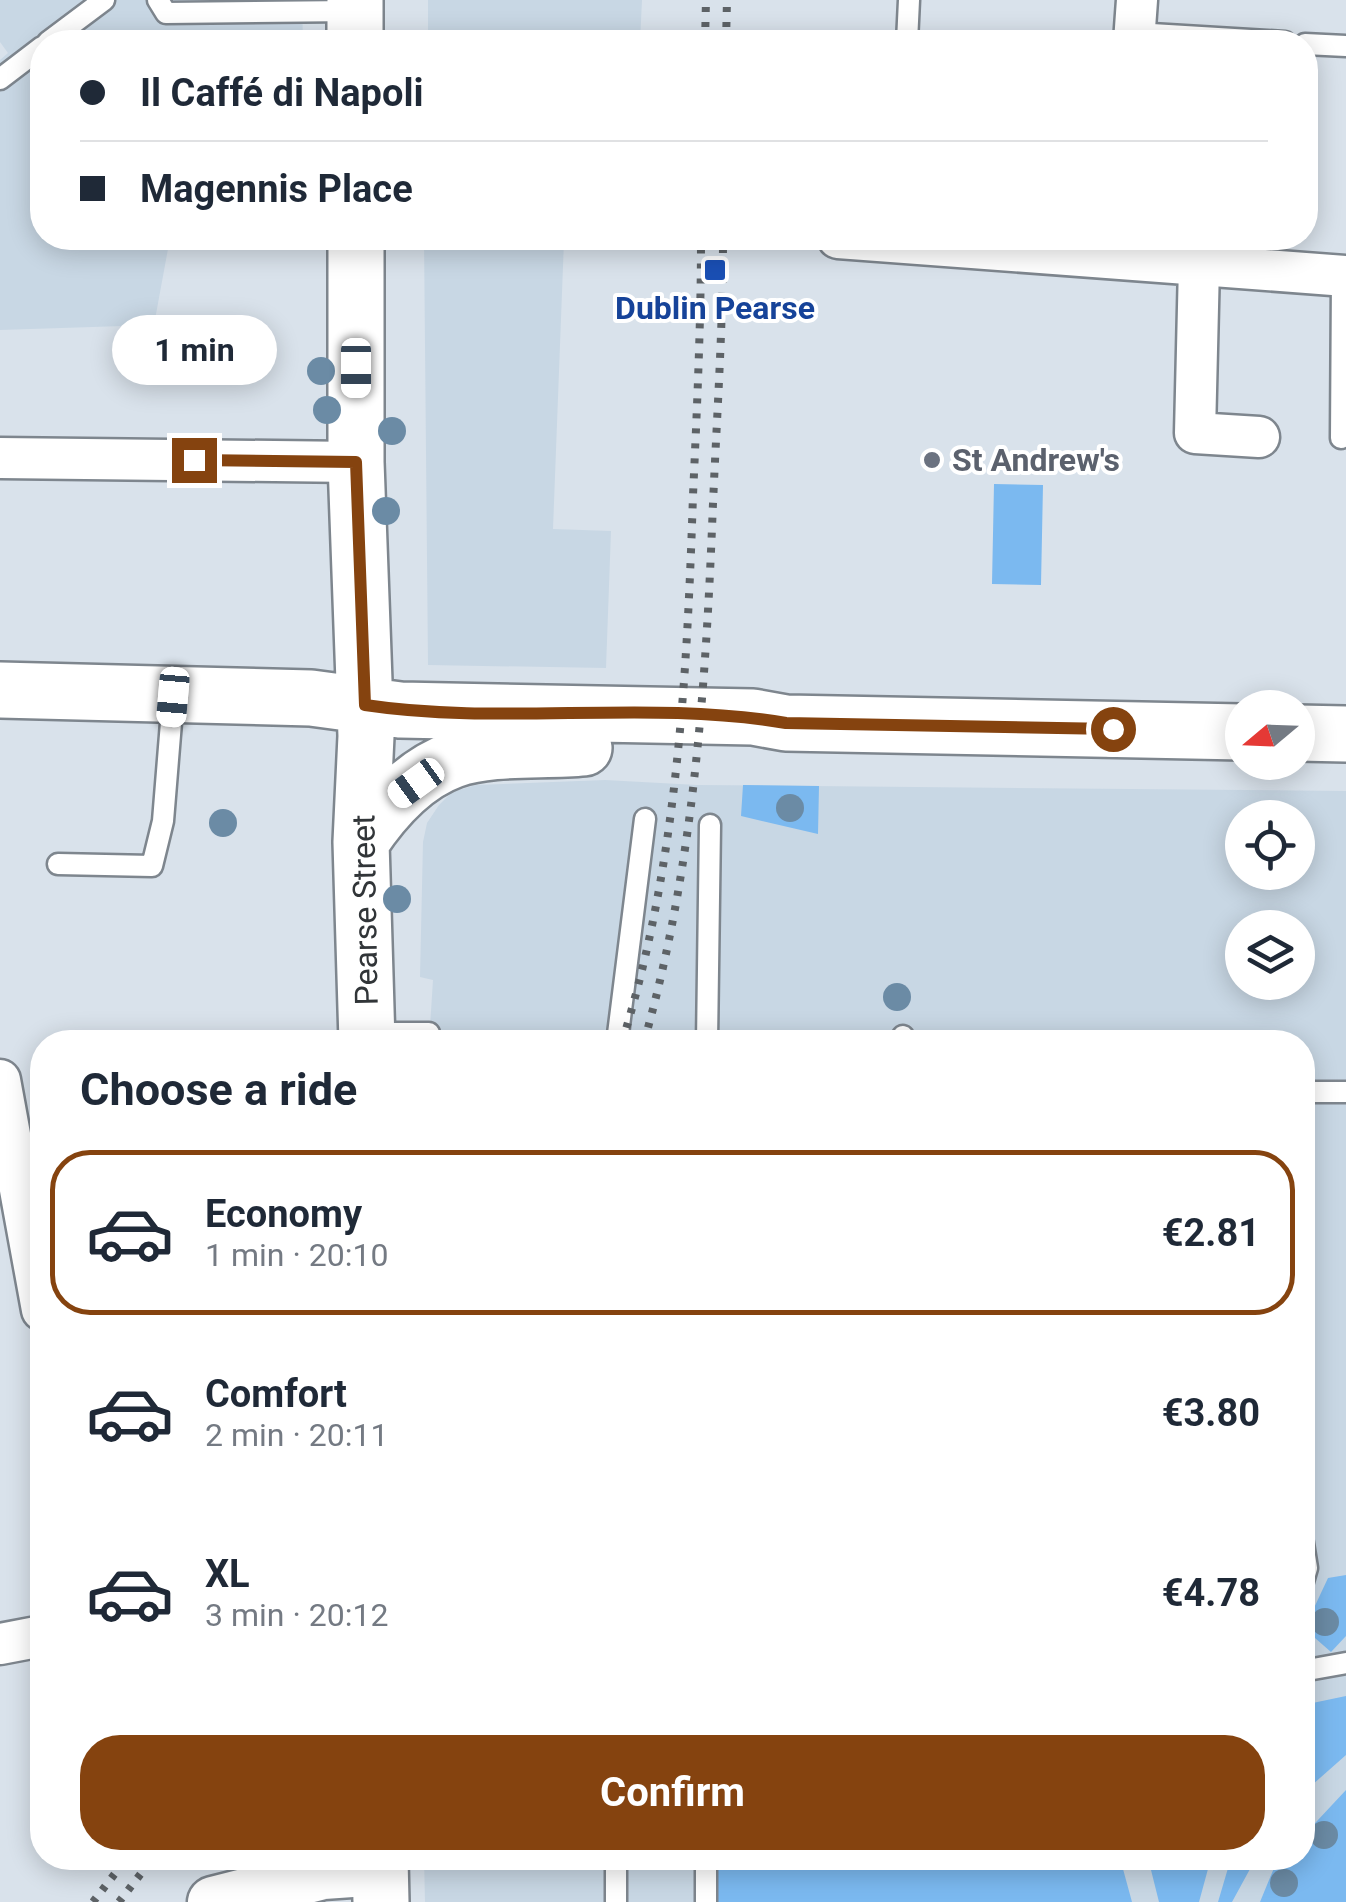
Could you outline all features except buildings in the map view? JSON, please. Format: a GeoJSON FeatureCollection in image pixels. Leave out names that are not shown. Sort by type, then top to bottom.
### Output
{"type":"FeatureCollection","features":[{"type":"Feature","properties":{"kind":"main road","name":"Pearse Street"},"geometry":{"type":"LineString","coordinates":[[356,250],[356,462],[365,705],[360,842],[367,1030]]}},
{"type":"Feature","properties":{"kind":"main road"},"geometry":{"type":"LineString","coordinates":[[0,690],[310,698],[400,710],[494,714],[753,717],[786,723],[1225,732]]}},
{"type":"Feature","properties":{"kind":"main road"},"geometry":{"type":"LineString","coordinates":[[360,842],[398,796],[453,760],[483,754],[623,744],[754,744],[786,723]]}},
{"type":"Feature","properties":{"kind":"main road"},"geometry":{"type":"LineString","coordinates":[[1315,733],[1346,734]]}},
{"type":"Feature","properties":{"kind":"street"},"geometry":{"type":"LineString","coordinates":[[1130,250],[1200,264],[1344,276]]}},
{"type":"Feature","properties":{"kind":"street"},"geometry":{"type":"LineString","coordinates":[[1200,264],[1195,433],[1260,437]]}},
{"type":"Feature","properties":{"kind":"street"},"geometry":{"type":"LineString","coordinates":[[0,458],[356,462]]}},
{"type":"Feature","properties":{"kind":"street"},"geometry":{"type":"LineString","coordinates":[[0,1080],[30,1244]]}},
{"type":"Feature","properties":{"kind":"street"},"geometry":{"type":"LineString","coordinates":[[0,1644],[30,1638]]}},
{"type":"Feature","properties":{"kind":"street"},"geometry":{"type":"LineString","coordinates":[[213,1902],[323,1874],[381,1876]]}},
{"type":"Feature","properties":{"kind":"lane"},"geometry":{"type":"LineString","coordinates":[[65,30],[104,0]]}},
{"type":"Feature","properties":{"kind":"lane"},"geometry":{"type":"LineString","coordinates":[[158,0],[166,13],[355,18]]}},
{"type":"Feature","properties":{"kind":"lane"},"geometry":{"type":"LineString","coordinates":[[908,30],[910,0]]}},
{"type":"Feature","properties":{"kind":"lane"},"geometry":{"type":"LineString","coordinates":[[1135,25],[1179,30]]}},
{"type":"Feature","properties":{"kind":"lane"},"geometry":{"type":"LineString","coordinates":[[1318,45],[1346,46]]}},
{"type":"Feature","properties":{"kind":"lane"},"geometry":{"type":"LineString","coordinates":[[1,77],[30,56]]}},
{"type":"Feature","properties":{"kind":"lane"},"geometry":{"type":"LineString","coordinates":[[1341,438],[1344,276]]}},
{"type":"Feature","properties":{"kind":"lane"},"geometry":{"type":"LineString","coordinates":[[58,864],[152,866],[163,820],[173,697]]}},
{"type":"Feature","properties":{"kind":"lane"},"geometry":{"type":"LineString","coordinates":[[618,1030],[645,819]]}},
{"type":"Feature","properties":{"kind":"lane"},"geometry":{"type":"LineString","coordinates":[[707,1030],[710,825]]}},
{"type":"Feature","properties":{"kind":"lane"},"geometry":{"type":"LineString","coordinates":[[1315,1092],[1346,1092]]}},
{"type":"Feature","properties":{"kind":"lane"},"geometry":{"type":"LineString","coordinates":[[1315,1669],[1346,1664]]}},
{"type":"Feature","properties":{"kind":"lane"},"geometry":{"type":"LineString","coordinates":[[616,1870],[616,1902]]}},
{"type":"Feature","properties":{"kind":"lane"},"geometry":{"type":"LineString","coordinates":[[706,1870],[706,1902]]}},
{"type":"Feature","properties":{"kind":"shaded area"},"geometry":{"type":"Polygon","coordinates":[[[0,0],[302,0],[303,30],[30,30],[30,250],[168,250],[154,325],[0,330],[0,60],[8,53],[0,42],[0,0]]]}},
{"type":"Feature","properties":{"kind":"shaded area"},"geometry":{"type":"Polygon","coordinates":[[[428,0],[642,0],[641,30],[428,30],[428,0]]]}},
{"type":"Feature","properties":{"kind":"shaded area"},"geometry":{"type":"Polygon","coordinates":[[[424,250],[564,250],[553,529],[611,531],[606,668],[428,665],[424,250]]]}},
{"type":"Feature","properties":{"kind":"shaded area"},"geometry":{"type":"Polygon","coordinates":[[[994,484],[1043,485],[1041,585],[992,584],[994,484]]]}},
{"type":"Feature","properties":{"kind":"shaded area"},"geometry":{"type":"Polygon","coordinates":[[[605,780],[697,785],[1346,791],[1346,1902],[425,1902],[424,1870],[1315,1870],[1315,1030],[430,1030],[433,980],[420,977],[423,842],[427,823],[452,792],[476,785],[605,780]]]}},
{"type":"Feature","properties":{"kind":"shaded area"},"geometry":{"type":"Polygon","coordinates":[[[743,785],[819,786],[818,834],[741,816],[743,785]]]}},
{"type":"Feature","properties":{"kind":"shaded area"},"geometry":{"type":"Polygon","coordinates":[[[1346,1575],[1346,1636],[1331,1652],[1315,1638],[1315,1606],[1328,1578],[1346,1575]]]}},
{"type":"Feature","properties":{"kind":"shaded area"},"geometry":{"type":"Polygon","coordinates":[[[1346,1696],[1346,1755],[1315,1782],[1315,1702],[1346,1696]]]}},
{"type":"Feature","properties":{"kind":"shaded area"},"geometry":{"type":"Polygon","coordinates":[[[1346,1790],[1346,1902],[1260,1902],[1273,1870],[1315,1870],[1315,1823],[1346,1790]]]}},
{"type":"Feature","properties":{"kind":"shaded area"},"geometry":{"type":"Polygon","coordinates":[[[716,1870],[1123,1870],[1132,1902],[715,1902],[716,1870]]]}},
{"type":"Feature","properties":{"kind":"shaded area"},"geometry":{"type":"Polygon","coordinates":[[[1151,1870],[1208,1870],[1199,1902],[1159,1902],[1151,1870]]]}},
{"type":"Feature","properties":{"kind":"shaded area"},"geometry":{"type":"Polygon","coordinates":[[[1227,1870],[1249,1870],[1232,1902],[1218,1902],[1227,1870]]]}},
{"type":"Feature","properties":{"kind":"railway"},"geometry":{"type":"LineString","coordinates":[[705,30],[706,0]]}},
{"type":"Feature","properties":{"kind":"railway"},"geometry":{"type":"LineString","coordinates":[[726,30],[727,0]]}},
{"type":"Feature","properties":{"kind":"railway"},"geometry":{"type":"LineString","coordinates":[[625,1030],[655,908],[676,771],[690,564],[701,250]]}},
{"type":"Feature","properties":{"kind":"railway"},"geometry":{"type":"LineString","coordinates":[[647,1030],[675,909],[695,775],[710,571],[723,250]]}},
{"type":"Feature","properties":{"kind":"railway"},"geometry":{"type":"LineString","coordinates":[[93,1902],[118,1870]]}},
{"type":"Feature","properties":{"kind":"railway"},"geometry":{"type":"LineString","coordinates":[[119,1902],[144,1870]]}},
{"type":"Feature","properties":{"kind":"place","name":"Dublin Pearse"},"geometry":{"type":"Point","coordinates":[715,270]}},
{"type":"Feature","properties":{"kind":"place","name":"St Andrew's"},"geometry":{"type":"Point","coordinates":[932,460]}},
{"type":"Feature","properties":{"kind":"route"},"geometry":{"type":"LineString","coordinates":[[194,460],[356,462],[365,705],[494,714],[658,714],[753,717],[786,723],[1113,729]]}}]}
